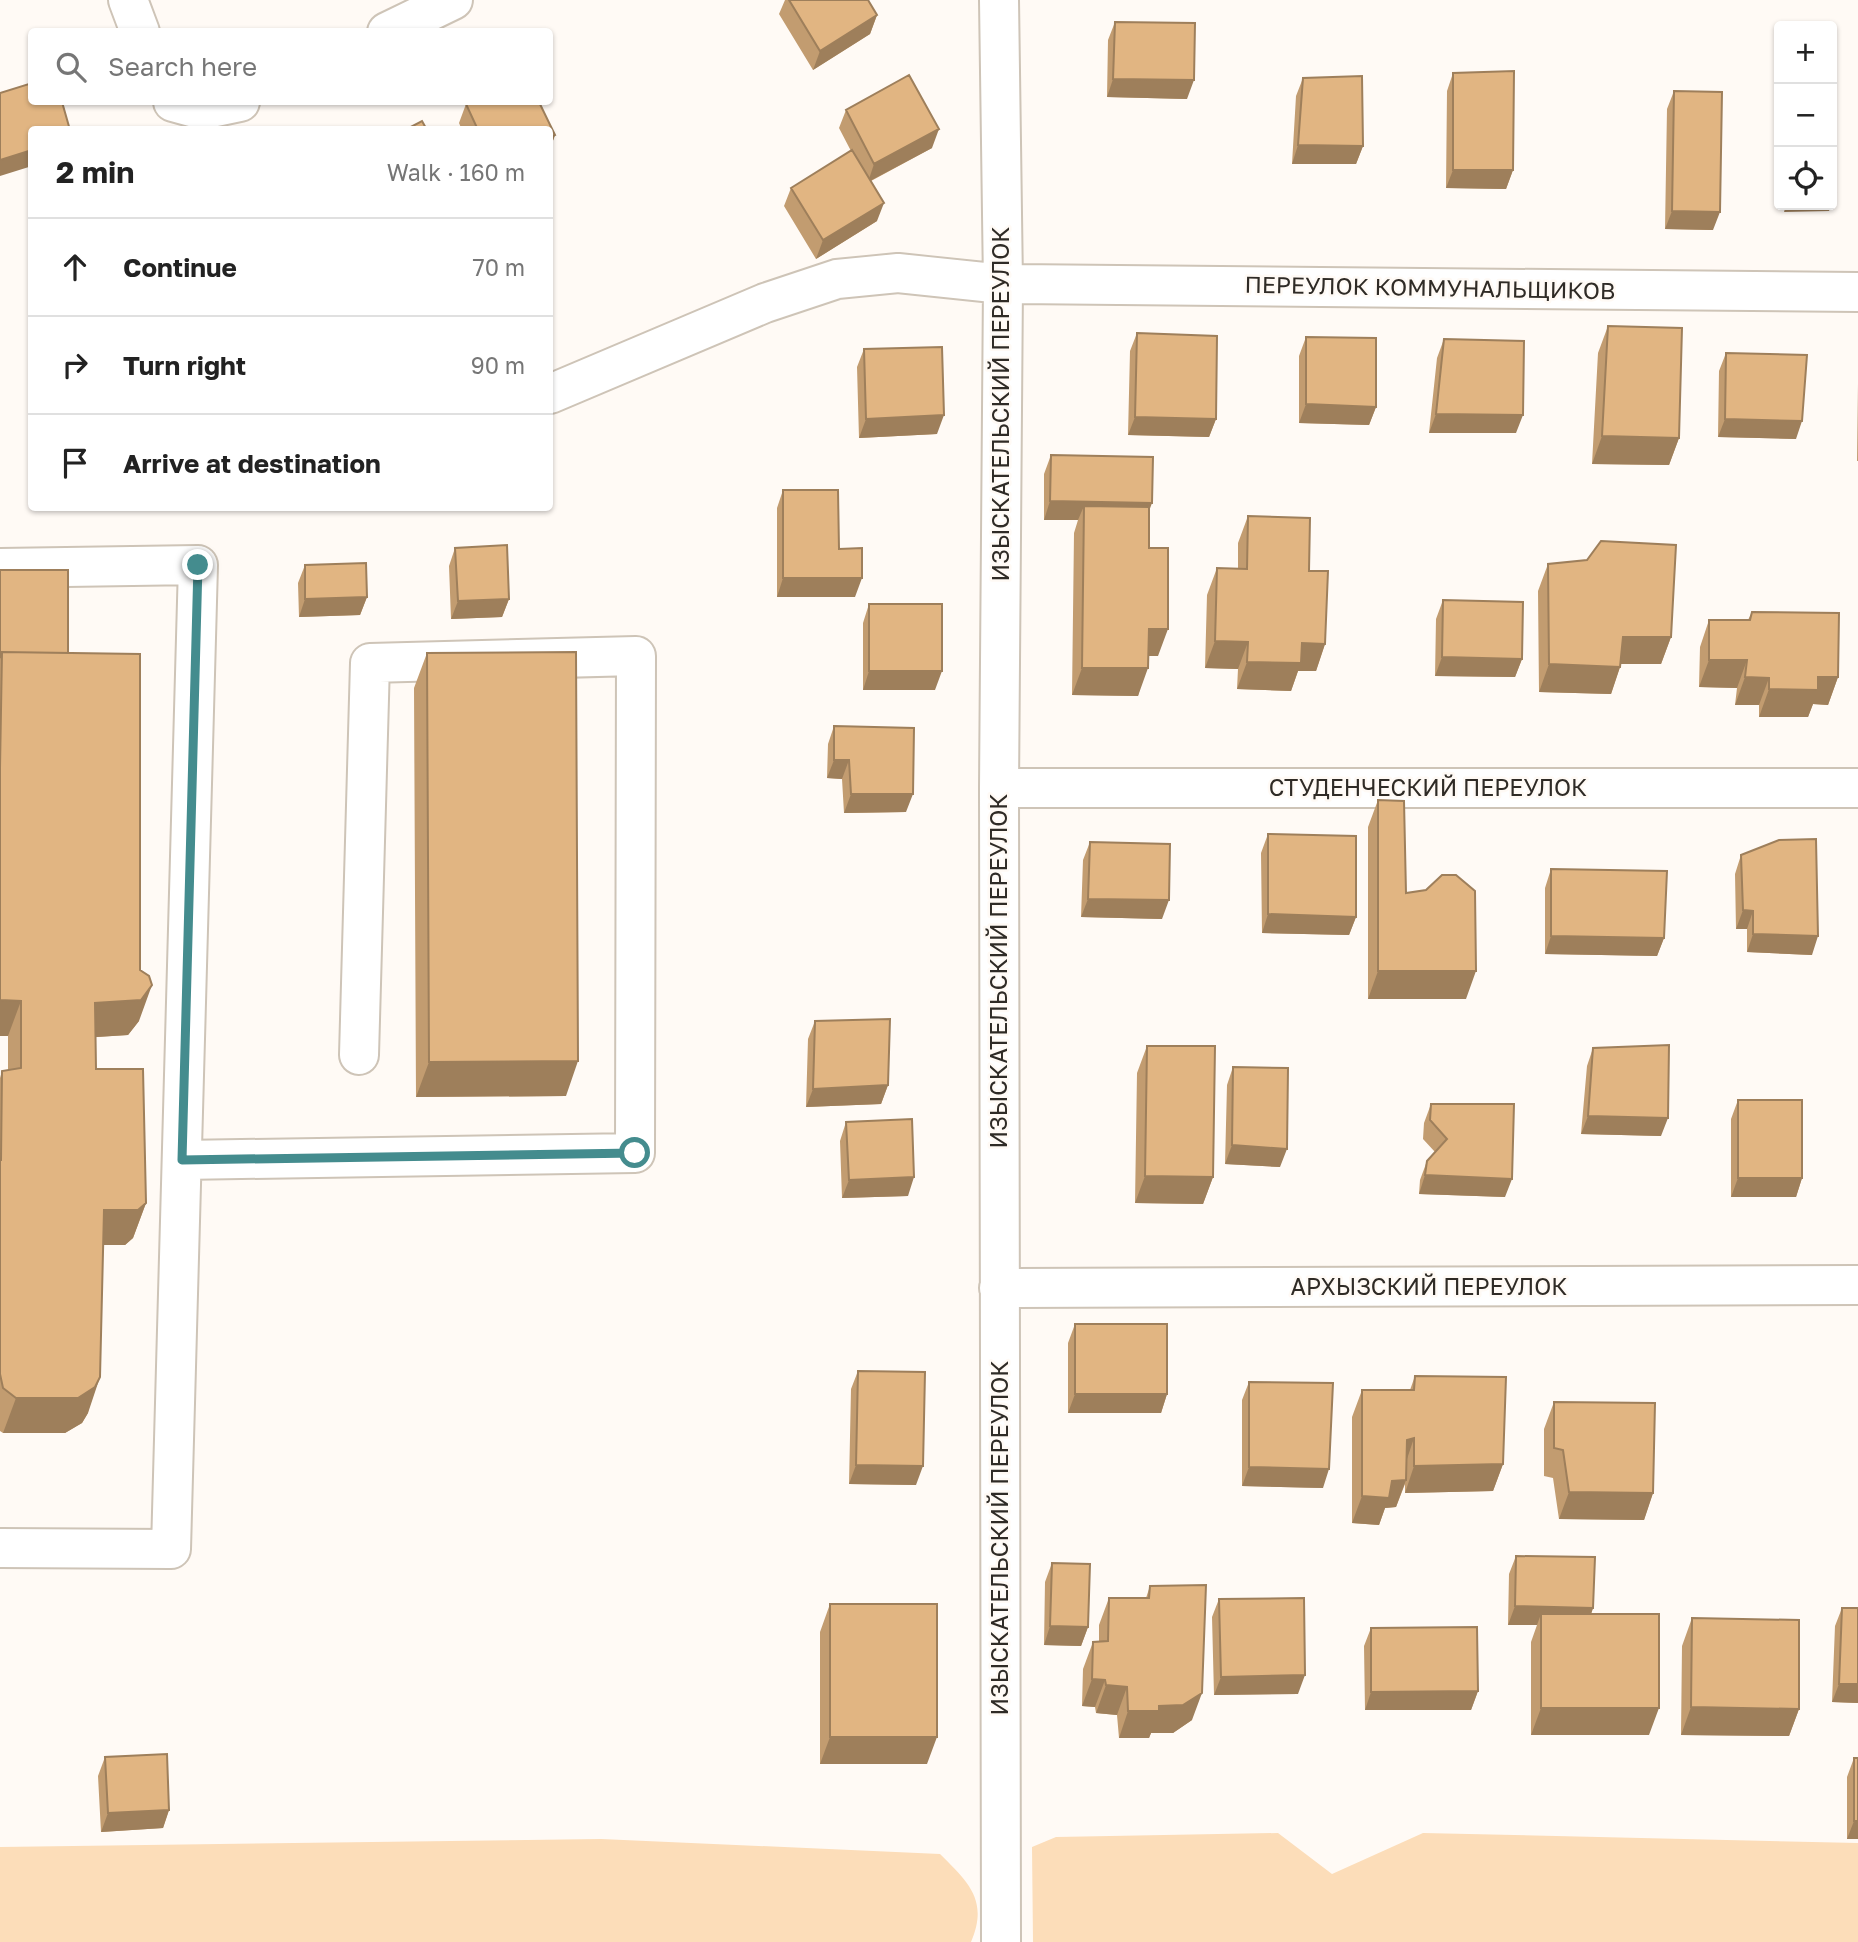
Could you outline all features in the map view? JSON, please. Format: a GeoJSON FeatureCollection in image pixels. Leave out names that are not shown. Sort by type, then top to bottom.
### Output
{"type":"FeatureCollection","features":[{"type":"Feature","properties":{"kind":"street"},"geometry":{"type":"LineString","coordinates":[[128,0],[138,28]]}},
{"type":"Feature","properties":{"kind":"street"},"geometry":{"type":"LineString","coordinates":[[395,28],[453,0]]}},
{"type":"Feature","properties":{"kind":"street","name":"ИЗЫСКАТЕЛЬСКИЙ ПЕРЕУЛОК"},"geometry":{"type":"LineString","coordinates":[[999,0],[1003,284],[999,788],[1001,1942]]}},
{"type":"Feature","properties":{"kind":"street"},"geometry":{"type":"LineString","coordinates":[[184,105],[202,110],[226,105]]}},
{"type":"Feature","properties":{"kind":"street","name":"ПЕРЕУЛОК КОММУНАЛЬЩИКОВ"},"geometry":{"type":"LineString","coordinates":[[553,393],[765,303],[837,279],[898,273],[1003,284],[1858,292]]}},
{"type":"Feature","properties":{"kind":"street"},"geometry":{"type":"LineString","coordinates":[[0,568],[198,565],[171,1549],[0,1548]]}},
{"type":"Feature","properties":{"kind":"street"},"geometry":{"type":"LineString","coordinates":[[182,1160],[635,1153],[636,656],[370,663],[359,1055]]}},
{"type":"Feature","properties":{"kind":"street","name":"СТУДЕНЧЕСКИЙ ПЕРЕУЛОК"},"geometry":{"type":"LineString","coordinates":[[999,788],[1858,788]]}},
{"type":"Feature","properties":{"kind":"street","name":"АРХЫЗСКИЙ ПЕРЕУЛОК"},"geometry":{"type":"LineString","coordinates":[[999,1288],[1858,1285]]}},
{"type":"Feature","properties":{"kind":"shaded area"},"geometry":{"type":"Polygon","coordinates":[[[1278,1833],[1332,1874],[1423,1833],[1858,1843],[1858,1942],[1033,1942],[1032,1847],[1056,1837],[1278,1833]]]}},
{"type":"Feature","properties":{"kind":"shaded area"},"geometry":{"type":"Polygon","coordinates":[[[601,1839],[940,1854],[973,1893],[978,1914],[976,1927],[971,1942],[0,1942],[0,1847],[601,1839]]]}},
{"type":"Feature","properties":{"kind":"building"},"geometry":{"type":"Polygon","coordinates":[[[789,0],[868,0],[877,15],[820,51],[789,0]]]}},
{"type":"Feature","properties":{"kind":"building"},"geometry":{"type":"Polygon","coordinates":[[[1115,22],[1195,23],[1194,80],[1113,79],[1115,22]]]}},
{"type":"Feature","properties":{"kind":"building"},"geometry":{"type":"Polygon","coordinates":[[[1514,71],[1513,170],[1453,170],[1453,73],[1514,71]]]}},
{"type":"Feature","properties":{"kind":"building"},"geometry":{"type":"Polygon","coordinates":[[[909,75],[939,129],[874,164],[846,110],[909,75]]]}},
{"type":"Feature","properties":{"kind":"building"},"geometry":{"type":"Polygon","coordinates":[[[1362,76],[1363,146],[1298,145],[1303,78],[1362,76]]]}},
{"type":"Feature","properties":{"kind":"building"},"geometry":{"type":"Polygon","coordinates":[[[28,84],[28,105],[63,105],[69,126],[28,126],[28,151],[0,160],[0,93],[28,84]]]}},
{"type":"Feature","properties":{"kind":"building"},"geometry":{"type":"Polygon","coordinates":[[[1674,91],[1722,92],[1720,212],[1672,211],[1674,91]]]}},
{"type":"Feature","properties":{"kind":"building"},"geometry":{"type":"Polygon","coordinates":[[[466,105],[540,105],[551,126],[476,126],[466,105]]]}},
{"type":"Feature","properties":{"kind":"building"},"geometry":{"type":"Polygon","coordinates":[[[852,150],[884,203],[823,240],[791,188],[852,150]]]}},
{"type":"Feature","properties":{"kind":"building"},"geometry":{"type":"Polygon","coordinates":[[[1608,326],[1682,328],[1679,438],[1602,436],[1608,326]]]}},
{"type":"Feature","properties":{"kind":"building"},"geometry":{"type":"Polygon","coordinates":[[[1137,333],[1217,336],[1216,419],[1135,417],[1137,333]]]}},
{"type":"Feature","properties":{"kind":"building"},"geometry":{"type":"Polygon","coordinates":[[[1306,337],[1376,338],[1376,407],[1306,404],[1306,337]]]}},
{"type":"Feature","properties":{"kind":"building"},"geometry":{"type":"Polygon","coordinates":[[[1444,339],[1524,341],[1523,415],[1436,414],[1444,339]]]}},
{"type":"Feature","properties":{"kind":"building"},"geometry":{"type":"Polygon","coordinates":[[[942,347],[944,415],[866,419],[864,349],[942,347]]]}},
{"type":"Feature","properties":{"kind":"building"},"geometry":{"type":"Polygon","coordinates":[[[1726,353],[1807,355],[1802,421],[1725,419],[1726,353]]]}},
{"type":"Feature","properties":{"kind":"building"},"geometry":{"type":"Polygon","coordinates":[[[1051,455],[1153,457],[1152,503],[1050,501],[1051,455]]]}},
{"type":"Feature","properties":{"kind":"building"},"geometry":{"type":"Polygon","coordinates":[[[783,490],[838,490],[839,549],[862,548],[862,578],[783,578],[783,490]]]}},
{"type":"Feature","properties":{"kind":"building"},"geometry":{"type":"Polygon","coordinates":[[[1084,506],[1149,507],[1149,548],[1168,548],[1168,629],[1149,629],[1148,668],[1082,668],[1084,506]]]}},
{"type":"Feature","properties":{"kind":"building"},"geometry":{"type":"Polygon","coordinates":[[[1248,516],[1310,518],[1309,571],[1328,571],[1325,644],[1302,643],[1301,663],[1247,662],[1248,642],[1215,641],[1217,568],[1247,569],[1248,516]]]}},
{"type":"Feature","properties":{"kind":"building"},"geometry":{"type":"Polygon","coordinates":[[[1601,541],[1676,545],[1671,637],[1623,637],[1620,667],[1549,664],[1548,564],[1587,560],[1601,541]]]}},
{"type":"Feature","properties":{"kind":"building"},"geometry":{"type":"Polygon","coordinates":[[[507,545],[509,599],[458,601],[455,548],[507,545]]]}},
{"type":"Feature","properties":{"kind":"building"},"geometry":{"type":"Polygon","coordinates":[[[366,563],[367,597],[305,599],[305,565],[366,563]]]}},
{"type":"Feature","properties":{"kind":"building"},"geometry":{"type":"Polygon","coordinates":[[[0,570],[68,570],[68,653],[2,652],[0,658],[0,570]]]}},
{"type":"Feature","properties":{"kind":"building"},"geometry":{"type":"Polygon","coordinates":[[[1443,600],[1523,602],[1522,659],[1442,657],[1443,600]]]}},
{"type":"Feature","properties":{"kind":"building"},"geometry":{"type":"Polygon","coordinates":[[[869,604],[942,604],[942,671],[869,671],[869,604]]]}},
{"type":"Feature","properties":{"kind":"building"},"geometry":{"type":"Polygon","coordinates":[[[1752,612],[1839,613],[1838,677],[1818,677],[1818,690],[1769,689],[1769,678],[1745,677],[1747,660],[1709,660],[1709,620],[1750,620],[1752,612]]]}},
{"type":"Feature","properties":{"kind":"building"},"geometry":{"type":"Polygon","coordinates":[[[2,652],[140,654],[140,970],[149,976],[152,985],[141,1000],[95,1003],[96,1069],[143,1069],[146,1203],[138,1210],[104,1210],[100,1377],[95,1387],[78,1398],[16,1398],[3,1388],[0,1374],[2,1071],[21,1068],[21,1001],[0,1000],[2,652]]]}},
{"type":"Feature","properties":{"kind":"building"},"geometry":{"type":"Polygon","coordinates":[[[576,652],[578,1061],[429,1062],[427,653],[576,652]]]}},
{"type":"Feature","properties":{"kind":"building"},"geometry":{"type":"Polygon","coordinates":[[[834,726],[914,728],[913,794],[851,794],[849,760],[834,760],[834,726]]]}},
{"type":"Feature","properties":{"kind":"building"},"geometry":{"type":"Polygon","coordinates":[[[1378,800],[1404,801],[1406,893],[1426,890],[1442,875],[1456,875],[1475,891],[1476,971],[1378,971],[1378,800]]]}},
{"type":"Feature","properties":{"kind":"building"},"geometry":{"type":"Polygon","coordinates":[[[1268,834],[1356,836],[1356,917],[1268,914],[1268,834]]]}},
{"type":"Feature","properties":{"kind":"building"},"geometry":{"type":"Polygon","coordinates":[[[1816,839],[1818,936],[1753,934],[1753,911],[1743,910],[1741,855],[1779,840],[1816,839]]]}},
{"type":"Feature","properties":{"kind":"building"},"geometry":{"type":"Polygon","coordinates":[[[1090,842],[1170,844],[1169,900],[1088,899],[1090,842]]]}},
{"type":"Feature","properties":{"kind":"building"},"geometry":{"type":"Polygon","coordinates":[[[1551,869],[1667,871],[1664,938],[1551,936],[1551,869]]]}},
{"type":"Feature","properties":{"kind":"building"},"geometry":{"type":"Polygon","coordinates":[[[890,1019],[888,1085],[813,1089],[815,1021],[890,1019]]]}},
{"type":"Feature","properties":{"kind":"building"},"geometry":{"type":"Polygon","coordinates":[[[1669,1045],[1668,1118],[1588,1116],[1593,1048],[1669,1045]]]}},
{"type":"Feature","properties":{"kind":"building"},"geometry":{"type":"Polygon","coordinates":[[[1147,1046],[1215,1046],[1213,1177],[1145,1176],[1147,1046]]]}},
{"type":"Feature","properties":{"kind":"building"},"geometry":{"type":"Polygon","coordinates":[[[1233,1067],[1288,1068],[1287,1149],[1232,1145],[1233,1067]]]}},
{"type":"Feature","properties":{"kind":"building"},"geometry":{"type":"Polygon","coordinates":[[[1738,1100],[1802,1100],[1802,1178],[1738,1178],[1738,1100]]]}},
{"type":"Feature","properties":{"kind":"building"},"geometry":{"type":"Polygon","coordinates":[[[1431,1104],[1514,1104],[1512,1179],[1425,1175],[1427,1161],[1447,1139],[1430,1120],[1431,1104]]]}},
{"type":"Feature","properties":{"kind":"building"},"geometry":{"type":"Polygon","coordinates":[[[912,1119],[914,1177],[849,1180],[846,1122],[912,1119]]]}},
{"type":"Feature","properties":{"kind":"building"},"geometry":{"type":"Polygon","coordinates":[[[1075,1324],[1167,1324],[1167,1394],[1075,1394],[1075,1324]]]}},
{"type":"Feature","properties":{"kind":"building"},"geometry":{"type":"Polygon","coordinates":[[[858,1371],[925,1372],[923,1466],[856,1465],[858,1371]]]}},
{"type":"Feature","properties":{"kind":"building"},"geometry":{"type":"Polygon","coordinates":[[[1415,1376],[1506,1377],[1503,1464],[1414,1466],[1414,1438],[1407,1440],[1406,1480],[1392,1481],[1389,1498],[1362,1496],[1362,1390],[1414,1390],[1415,1376]]]}},
{"type":"Feature","properties":{"kind":"building"},"geometry":{"type":"Polygon","coordinates":[[[1249,1382],[1333,1383],[1329,1469],[1249,1467],[1249,1382]]]}},
{"type":"Feature","properties":{"kind":"building"},"geometry":{"type":"Polygon","coordinates":[[[1554,1402],[1655,1403],[1653,1493],[1569,1492],[1563,1450],[1554,1448],[1554,1402]]]}},
{"type":"Feature","properties":{"kind":"building"},"geometry":{"type":"Polygon","coordinates":[[[1516,1556],[1595,1557],[1593,1608],[1515,1606],[1516,1556]]]}},
{"type":"Feature","properties":{"kind":"building"},"geometry":{"type":"Polygon","coordinates":[[[1052,1563],[1090,1564],[1088,1627],[1050,1626],[1052,1563]]]}},
{"type":"Feature","properties":{"kind":"building"},"geometry":{"type":"Polygon","coordinates":[[[1206,1585],[1202,1693],[1183,1705],[1159,1706],[1159,1711],[1128,1711],[1127,1687],[1106,1685],[1105,1680],[1092,1679],[1093,1642],[1108,1641],[1109,1598],[1149,1598],[1150,1586],[1206,1585]]]}},
{"type":"Feature","properties":{"kind":"building"},"geometry":{"type":"Polygon","coordinates":[[[1304,1598],[1305,1675],[1221,1677],[1219,1599],[1304,1598]]]}},
{"type":"Feature","properties":{"kind":"building"},"geometry":{"type":"Polygon","coordinates":[[[830,1604],[937,1604],[937,1737],[830,1737],[830,1604]]]}},
{"type":"Feature","properties":{"kind":"building"},"geometry":{"type":"Polygon","coordinates":[[[1842,1608],[1858,1608],[1858,1684],[1839,1684],[1842,1608]]]}},
{"type":"Feature","properties":{"kind":"building"},"geometry":{"type":"Polygon","coordinates":[[[1541,1614],[1659,1614],[1659,1708],[1541,1708],[1541,1614]]]}},
{"type":"Feature","properties":{"kind":"building"},"geometry":{"type":"Polygon","coordinates":[[[1692,1618],[1799,1620],[1799,1709],[1691,1707],[1692,1618]]]}},
{"type":"Feature","properties":{"kind":"building"},"geometry":{"type":"Polygon","coordinates":[[[1477,1627],[1478,1691],[1371,1692],[1371,1628],[1477,1627]]]}},
{"type":"Feature","properties":{"kind":"building"},"geometry":{"type":"Polygon","coordinates":[[[167,1754],[169,1810],[108,1813],[105,1757],[167,1754]]]}},
{"type":"Feature","properties":{"kind":"building"},"geometry":{"type":"Polygon","coordinates":[[[1854,1758],[1858,1758],[1858,1821],[1854,1821],[1854,1758]]]}},
{"type":"Feature","properties":{"kind":"route"},"geometry":{"type":"LineString","coordinates":[[198,565],[182,1160],[635,1153]]}}]}
